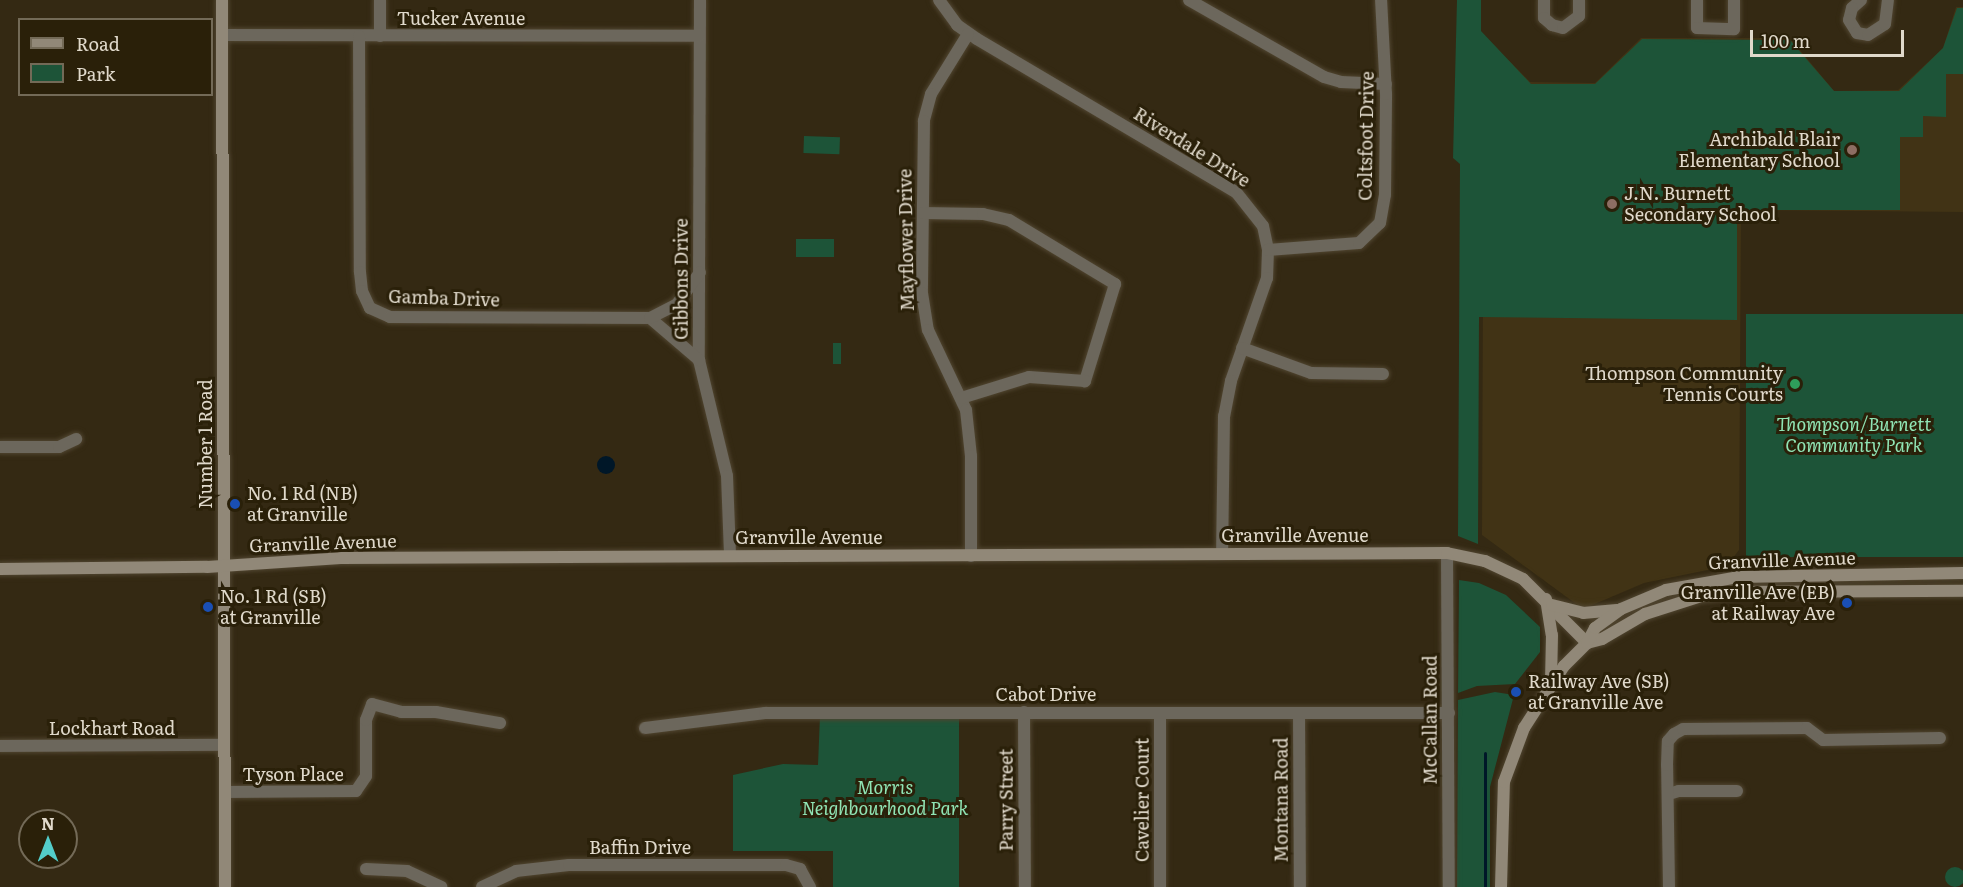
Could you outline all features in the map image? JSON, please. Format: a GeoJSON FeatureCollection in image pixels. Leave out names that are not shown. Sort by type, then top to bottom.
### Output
{"type":"FeatureCollection","features":[{"type":"Feature","properties":{"kind":"main road","name":"Number 1 Road"},"geometry":{"type":"LineString","coordinates":[[222,0],[225,887]]}},
{"type":"Feature","properties":{"kind":"main road","name":"Granville Avenue"},"geometry":{"type":"LineString","coordinates":[[0,570],[223,566],[341,558],[1447,553],[1506,569],[1549,602],[1587,643]]}},
{"type":"Feature","properties":{"kind":"main road","name":"Granville Avenue"},"geometry":{"type":"LineString","coordinates":[[1587,643],[1595,628],[1621,609],[1666,590],[1738,577],[1963,573]]}},
{"type":"Feature","properties":{"kind":"main road","name":"Granville Avenue"},"geometry":{"type":"LineString","coordinates":[[1587,643],[1602,639],[1645,614],[1701,596],[1738,592],[1963,591]]}},
{"type":"Feature","properties":{"kind":"main road"},"geometry":{"type":"LineString","coordinates":[[1551,683],[1552,635],[1549,602],[1583,613],[1621,609]]}},
{"type":"Feature","properties":{"kind":"main road"},"geometry":{"type":"LineString","coordinates":[[1502,887],[1504,782],[1524,728],[1551,683],[1587,643]]}},
{"type":"Feature","properties":{"kind":"street"},"geometry":{"type":"LineString","coordinates":[[380,0],[380,36]]}},
{"type":"Feature","properties":{"kind":"street","name":"Gibbons Drive"},"geometry":{"type":"LineString","coordinates":[[700,0],[699,360],[727,476],[730,555]]}},
{"type":"Feature","properties":{"kind":"street","name":"Riverdale Drive"},"geometry":{"type":"LineString","coordinates":[[939,0],[968,34],[1236,192],[1263,226],[1269,250],[1268,278],[1242,348],[1223,425],[1222,554]]}},
{"type":"Feature","properties":{"kind":"street"},"geometry":{"type":"LineString","coordinates":[[1189,0],[1324,77],[1341,82],[1386,84]]}},
{"type":"Feature","properties":{"kind":"street","name":"Coltsfoot Drive"},"geometry":{"type":"LineString","coordinates":[[1269,250],[1353,245],[1375,231],[1385,195],[1386,84],[1381,0]]}},
{"type":"Feature","properties":{"kind":"street"},"geometry":{"type":"LineString","coordinates":[[1544,0],[1545,18],[1552,25],[1563,28],[1580,16],[1579,0]]}},
{"type":"Feature","properties":{"kind":"street"},"geometry":{"type":"LineString","coordinates":[[1697,0],[1697,28],[1734,29],[1734,0]]}},
{"type":"Feature","properties":{"kind":"street"},"geometry":{"type":"LineString","coordinates":[[1861,0],[1852,8],[1849,20],[1857,33],[1869,35],[1885,24],[1888,0]]}},
{"type":"Feature","properties":{"kind":"street","name":"Mayflower Drive"},"geometry":{"type":"LineString","coordinates":[[968,34],[927,109],[922,134],[922,213],[923,311],[933,342],[962,398],[970,447],[971,556]]}},
{"type":"Feature","properties":{"kind":"street","name":"Tucker Avenue"},"geometry":{"type":"LineString","coordinates":[[222,35],[699,36]]}},
{"type":"Feature","properties":{"kind":"street","name":"Gamba Drive"},"geometry":{"type":"LineString","coordinates":[[359,36],[360,272],[362,291],[370,308],[390,316],[650,318],[677,304],[700,270]]}},
{"type":"Feature","properties":{"kind":"street"},"geometry":{"type":"LineString","coordinates":[[922,213],[983,214],[1009,220],[1116,284],[1085,381],[1029,376],[962,398]]}},
{"type":"Feature","properties":{"kind":"street"},"geometry":{"type":"LineString","coordinates":[[650,318],[699,360]]}},
{"type":"Feature","properties":{"kind":"street"},"geometry":{"type":"LineString","coordinates":[[1242,348],[1311,373],[1383,374]]}},
{"type":"Feature","properties":{"kind":"street"},"geometry":{"type":"LineString","coordinates":[[0,447],[59,447],[76,439]]}},
{"type":"Feature","properties":{"kind":"street","name":"McCallan Road"},"geometry":{"type":"LineString","coordinates":[[1447,553],[1449,887]]}},
{"type":"Feature","properties":{"kind":"street","name":"Tyson Place"},"geometry":{"type":"LineString","coordinates":[[225,792],[356,790],[366,776],[366,720],[372,704],[401,712],[436,712],[500,723]]}},
{"type":"Feature","properties":{"kind":"street","name":"Cabot Drive"},"geometry":{"type":"LineString","coordinates":[[645,728],[765,712],[1449,713]]}},
{"type":"Feature","properties":{"kind":"street","name":"Parry Street"},"geometry":{"type":"LineString","coordinates":[[1024,712],[1024,887]]}},
{"type":"Feature","properties":{"kind":"street","name":"Montana Road"},"geometry":{"type":"LineString","coordinates":[[1299,712],[1300,887]]}},
{"type":"Feature","properties":{"kind":"street","name":"Cavelier Court"},"geometry":{"type":"LineString","coordinates":[[1160,713],[1160,887]]}},
{"type":"Feature","properties":{"kind":"street"},"geometry":{"type":"LineString","coordinates":[[1669,887],[1668,741],[1683,729],[1807,728],[1823,740],[1940,738]]}},
{"type":"Feature","properties":{"kind":"street","name":"Lockhart Road"},"geometry":{"type":"LineString","coordinates":[[0,746],[224,745]]}},
{"type":"Feature","properties":{"kind":"street"},"geometry":{"type":"LineString","coordinates":[[1669,794],[1679,791],[1737,791]]}},
{"type":"Feature","properties":{"kind":"street","name":"Baffin Drive"},"geometry":{"type":"LineString","coordinates":[[482,887],[516,871],[552,865],[786,866],[800,869],[810,887]]}},
{"type":"Feature","properties":{"kind":"street"},"geometry":{"type":"LineString","coordinates":[[366,869],[406,871],[442,887]]}},
{"type":"Feature","properties":{"kind":"shaded area","name":"J.N. Burnett Secondary School"},"geometry":{"type":"Polygon","coordinates":[[[1956,7],[1963,7],[1963,212],[1741,210],[1739,550],[1727,566],[1644,583],[1583,609],[1482,535],[1484,35],[1530,82],[1595,83],[1641,38],[1790,38],[1834,91],[1898,90],[1943,48],[1956,7]]]}},
{"type":"Feature","properties":{"kind":"green space"},"geometry":{"type":"Polygon","coordinates":[[[1457,0],[1481,0],[1481,31],[1531,84],[1595,84],[1642,39],[1790,40],[1834,91],[1899,91],[1943,48],[1957,8],[1963,8],[1963,74],[1946,74],[1946,117],[1923,116],[1923,137],[1900,137],[1900,210],[1737,210],[1737,320],[1479,317],[1478,544],[1458,536],[1460,164],[1453,158],[1457,0]]]}},
{"type":"Feature","properties":{"kind":"green space"},"geometry":{"type":"Polygon","coordinates":[[[804,136],[840,137],[839,154],[803,153],[804,136]]]}},
{"type":"Feature","properties":{"kind":"green space"},"geometry":{"type":"Polygon","coordinates":[[[796,239],[834,239],[834,257],[796,257],[796,239]]]}},
{"type":"Feature","properties":{"kind":"green space"},"geometry":{"type":"Polygon","coordinates":[[[687,307],[687,331],[672,318],[687,307]]]}},
{"type":"Feature","properties":{"kind":"green space","name":"Thompson/Burnett Community Park"},"geometry":{"type":"Polygon","coordinates":[[[1746,314],[1963,314],[1963,557],[1746,557],[1746,314]]]}},
{"type":"Feature","properties":{"kind":"green space"},"geometry":{"type":"Polygon","coordinates":[[[833,343],[841,343],[841,364],[833,364],[833,343]]]}},
{"type":"Feature","properties":{"kind":"green space"},"geometry":{"type":"Polygon","coordinates":[[[1459,580],[1479,583],[1506,595],[1540,627],[1540,652],[1515,684],[1477,686],[1458,693],[1459,580]]]}},
{"type":"Feature","properties":{"kind":"green space"},"geometry":{"type":"Polygon","coordinates":[[[1495,692],[1514,695],[1490,787],[1490,887],[1457,887],[1458,700],[1495,692]]]}},
{"type":"Feature","properties":{"kind":"green space","name":"Morris Neighbourhood Park"},"geometry":{"type":"Polygon","coordinates":[[[820,716],[959,718],[959,887],[833,887],[833,851],[733,851],[733,775],[783,764],[818,765],[820,716]]]}},
{"type":"Feature","properties":{"kind":"green space"},"geometry":{"type":"Polygon","coordinates":[[[1955,867],[1962,870],[1964,881],[1962,884],[1955,887],[1948,884],[1945,877],[1948,870],[1955,867]]]}},
{"type":"Feature","properties":{"kind":"water"},"geometry":{"type":"Polygon","coordinates":[[[606,456],[612,459],[615,465],[612,471],[606,474],[600,471],[597,465],[600,459],[606,456]]]}},
{"type":"Feature","properties":{"kind":"waterway"},"geometry":{"type":"LineString","coordinates":[[1485,753],[1485,887]]}},
{"type":"Feature","properties":{"kind":"place","name":"Archibald Blair Elementary School"},"geometry":{"type":"Point","coordinates":[1852,150]}},
{"type":"Feature","properties":{"kind":"place","name":"J.N. Burnett Secondary School"},"geometry":{"type":"Point","coordinates":[1612,204]}},
{"type":"Feature","properties":{"kind":"place","name":"Thompson Community Tennis Courts"},"geometry":{"type":"Point","coordinates":[1795,384]}},
{"type":"Feature","properties":{"kind":"place","name":"No. 1 Rd (NB) at Granville"},"geometry":{"type":"Point","coordinates":[235,504]}},
{"type":"Feature","properties":{"kind":"place","name":"Granville Ave (EB) at Railway Ave"},"geometry":{"type":"Point","coordinates":[1847,603]}},
{"type":"Feature","properties":{"kind":"place","name":"No. 1 Rd (SB) at Granville"},"geometry":{"type":"Point","coordinates":[208,607]}},
{"type":"Feature","properties":{"kind":"place","name":"Railway Ave (SB) at Granville Ave"},"geometry":{"type":"Point","coordinates":[1516,692]}}]}
